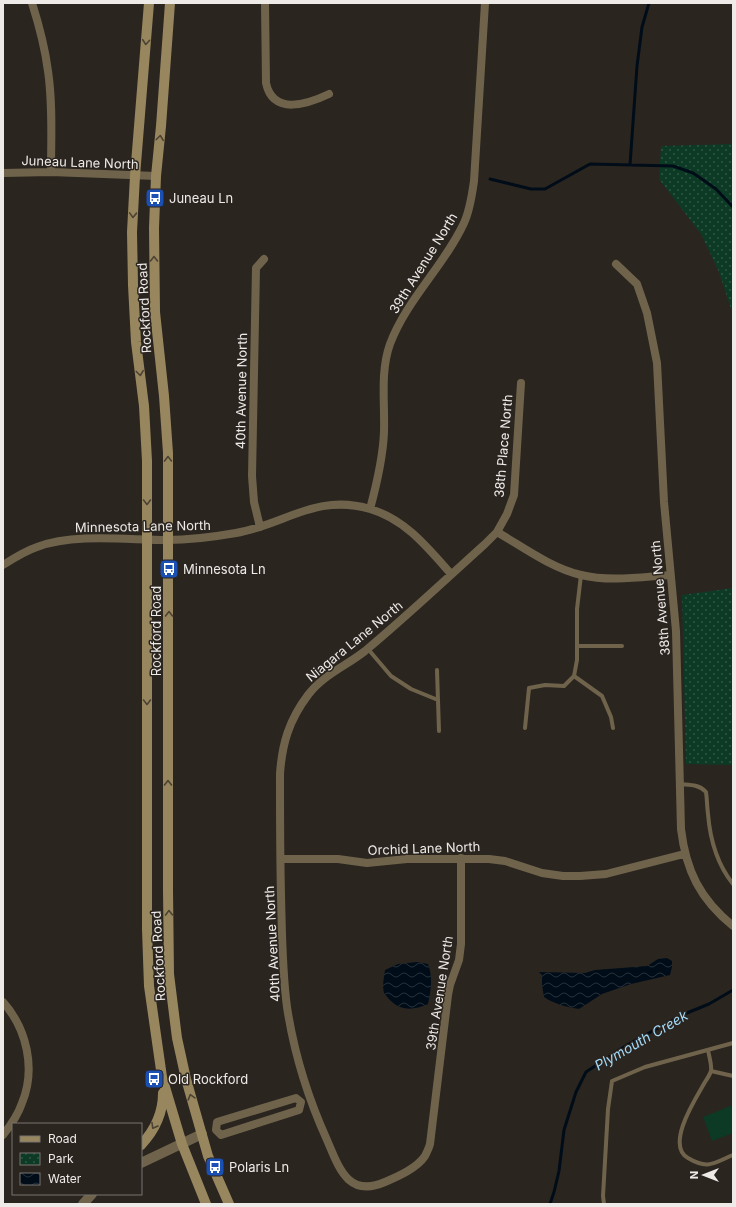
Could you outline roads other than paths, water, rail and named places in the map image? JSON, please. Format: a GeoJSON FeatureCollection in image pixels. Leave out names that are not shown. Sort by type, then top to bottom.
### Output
{"type":"FeatureCollection","features":[{"type":"Feature","properties":{"kind":"main road","name":"Rockford Road"},"geometry":{"type":"LineString","coordinates":[[149,3],[132,232],[136,342],[144,406],[147,461],[147,929],[149,986],[162,1077],[182,1144],[206,1204]]}},
{"type":"Feature","properties":{"kind":"main road","name":"Rockford Road"},"geometry":{"type":"LineString","coordinates":[[170,3],[156,176],[154,228],[155,312],[164,396],[168,454],[168,890],[170,974],[178,1038],[186,1079],[208,1156],[229,1204]]}},
{"type":"Feature","properties":{"kind":"main road"},"geometry":{"type":"LineString","coordinates":[[142,1144],[160,1117],[163,1104],[162,1077]]}},
{"type":"Feature","properties":{"kind":"street"},"geometry":{"type":"LineString","coordinates":[[32,3],[43,43],[48,73],[51,172]]}},
{"type":"Feature","properties":{"kind":"street"},"geometry":{"type":"LineString","coordinates":[[265,3],[266,83],[268,92],[272,98],[287,105],[314,101],[329,94]]}},
{"type":"Feature","properties":{"kind":"street","name":"39th Avenue North"},"geometry":{"type":"LineString","coordinates":[[370,509],[383,458],[384,385],[390,346],[397,327],[407,310],[461,228],[471,202],[474,181],[485,3]]}},
{"type":"Feature","properties":{"kind":"street","name":"Juneau Lane North"},"geometry":{"type":"LineString","coordinates":[[3,173],[51,172],[156,176]]}},
{"type":"Feature","properties":{"kind":"street","name":"40th Avenue North"},"geometry":{"type":"LineString","coordinates":[[260,527],[254,502],[252,476],[256,268],[264,259]]}},
{"type":"Feature","properties":{"kind":"street","name":"38th Avenue North"},"geometry":{"type":"LineString","coordinates":[[616,264],[637,284],[648,313],[657,363],[664,502],[676,631],[681,829],[684,854],[697,886],[708,902],[733,926]]}},
{"type":"Feature","properties":{"kind":"street","name":"38th Place North"},"geometry":{"type":"LineString","coordinates":[[497,532],[507,514],[514,495],[521,383]]}},
{"type":"Feature","properties":{"kind":"street","name":"Minnesota Lane North"},"geometry":{"type":"LineString","coordinates":[[3,565],[15,557],[38,546],[62,540],[87,538],[169,540],[210,538],[260,527],[300,511],[321,506],[344,504],[370,509],[388,516],[407,528],[451,574]]}},
{"type":"Feature","properties":{"kind":"street"},"geometry":{"type":"LineString","coordinates":[[497,532],[548,562],[564,570],[581,575],[599,578],[670,575]]}},
{"type":"Feature","properties":{"kind":"street","name":"Niagara Lane North"},"geometry":{"type":"LineString","coordinates":[[280,798],[282,752],[287,732],[296,713],[308,695],[323,680],[368,649],[497,532]]}},
{"type":"Feature","properties":{"kind":"street","name":"40th Avenue North"},"geometry":{"type":"LineString","coordinates":[[280,798],[283,971],[287,1008],[294,1045],[310,1099],[320,1125],[344,1176],[362,1187],[375,1186],[408,1170]]}},
{"type":"Feature","properties":{"kind":"street","name":"Orchid Lane North"},"geometry":{"type":"LineString","coordinates":[[280,860],[338,860],[367,863],[407,858],[489,858],[505,861],[542,873],[563,876],[580,876],[606,874],[684,854]]}},
{"type":"Feature","properties":{"kind":"street","name":"39th Avenue North"},"geometry":{"type":"LineString","coordinates":[[408,1170],[426,1155],[430,1144],[448,995],[459,960],[461,944],[460,858]]}},
{"type":"Feature","properties":{"kind":"street"},"geometry":{"type":"LineString","coordinates":[[3,1002],[19,1026],[26,1045],[29,1068],[22,1103],[12,1123]]}},
{"type":"Feature","properties":{"kind":"street"},"geometry":{"type":"LineString","coordinates":[[216,1130],[217,1122],[296,1098],[301,1102]]}},
{"type":"Feature","properties":{"kind":"street"},"geometry":{"type":"LineString","coordinates":[[301,1102],[310,1099]]}},
{"type":"Feature","properties":{"kind":"street"},"geometry":{"type":"LineString","coordinates":[[216,1130],[221,1135],[300,1110],[301,1102]]}},
{"type":"Feature","properties":{"kind":"street"},"geometry":{"type":"LineString","coordinates":[[3,1135],[12,1124]]}},
{"type":"Feature","properties":{"kind":"street"},"geometry":{"type":"LineString","coordinates":[[142,1163],[202,1134],[216,1130]]}},
{"type":"Feature","properties":{"kind":"street"},"geometry":{"type":"LineString","coordinates":[[83,1204],[91,1195]]}},
{"type":"Feature","properties":{"kind":"lane"},"geometry":{"type":"LineString","coordinates":[[525,728],[529,688],[545,685],[564,686],[574,676],[577,660],[576,609],[581,575]]}},
{"type":"Feature","properties":{"kind":"lane"},"geometry":{"type":"LineString","coordinates":[[577,646],[622,646]]}},
{"type":"Feature","properties":{"kind":"lane"},"geometry":{"type":"LineString","coordinates":[[368,649],[391,676],[411,689],[438,700]]}},
{"type":"Feature","properties":{"kind":"lane"},"geometry":{"type":"LineString","coordinates":[[437,670],[439,731]]}},
{"type":"Feature","properties":{"kind":"lane"},"geometry":{"type":"LineString","coordinates":[[574,676],[602,696],[611,717],[613,728]]}},
{"type":"Feature","properties":{"kind":"lane"},"geometry":{"type":"LineString","coordinates":[[680,784],[697,786],[703,788],[706,792],[711,839],[725,873],[733,884]]}},
{"type":"Feature","properties":{"kind":"lane"},"geometry":{"type":"LineString","coordinates":[[604,1204],[603,1196],[608,1110],[612,1081],[645,1067],[733,1043]]}},
{"type":"Feature","properties":{"kind":"lane"},"geometry":{"type":"LineString","coordinates":[[708,1050],[711,1071],[681,1132],[679,1144],[683,1156],[696,1163],[708,1165],[733,1154]]}},
{"type":"Feature","properties":{"kind":"lane"},"geometry":{"type":"LineString","coordinates":[[711,1071],[733,1076]]}},
{"type":"Feature","properties":{"kind":"water"},"geometry":{"type":"Polygon","coordinates":[[[667,958],[672,961],[670,975],[631,984],[602,994],[579,1009],[552,1002],[544,997],[542,975],[539,972],[585,973],[595,970],[647,966],[658,959],[667,958]]]}},
{"type":"Feature","properties":{"kind":"water"},"geometry":{"type":"Polygon","coordinates":[[[417,962],[428,964],[430,969],[431,984],[428,1004],[412,1009],[402,1007],[392,1002],[384,993],[383,984],[385,970],[398,964],[417,962]]]}},
{"type":"Feature","properties":{"kind":"waterway"},"geometry":{"type":"LineString","coordinates":[[630,165],[637,66],[642,27],[649,3]]}},
{"type":"Feature","properties":{"kind":"waterway"},"geometry":{"type":"LineString","coordinates":[[490,179],[531,189],[545,189],[590,164],[673,166],[693,173],[716,189],[733,207]]}},
{"type":"Feature","properties":{"kind":"waterway","name":"Plymouth Creek"},"geometry":{"type":"LineString","coordinates":[[550,1204],[559,1171],[564,1130],[576,1092],[586,1072],[627,1045],[682,1015],[709,1004],[733,990]]}},
{"type":"Feature","properties":{"kind":"place","name":"Juneau Ln"},"geometry":{"type":"Point","coordinates":[155,198]}},
{"type":"Feature","properties":{"kind":"place","name":"Minnesota Ln"},"geometry":{"type":"Point","coordinates":[169,569]}},
{"type":"Feature","properties":{"kind":"place","name":"Old Rockford"},"geometry":{"type":"Point","coordinates":[154,1079]}},
{"type":"Feature","properties":{"kind":"place","name":"Polaris Ln"},"geometry":{"type":"Point","coordinates":[215,1167]}}]}
